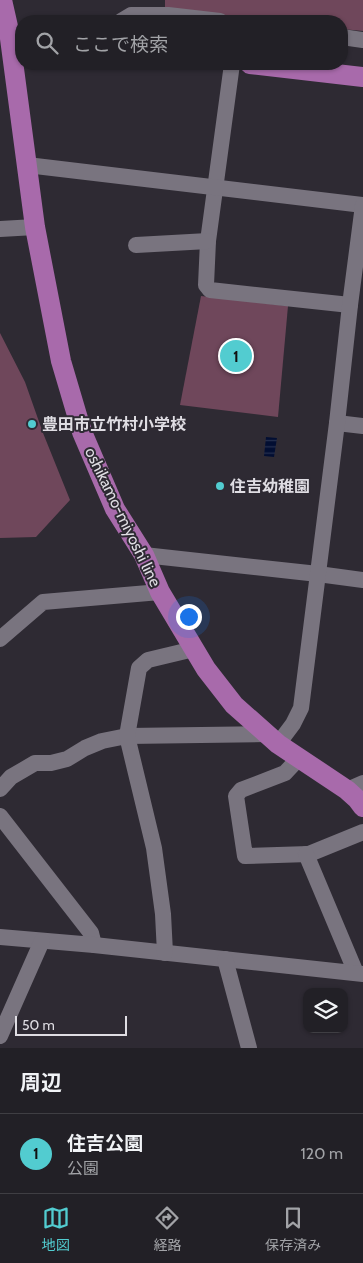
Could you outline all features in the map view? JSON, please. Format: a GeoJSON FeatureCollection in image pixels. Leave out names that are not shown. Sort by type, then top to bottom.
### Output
{"type":"FeatureCollection","features":[{"type":"Feature","properties":{"kind":"main road","name":"oshikamo-miyoshi line"},"geometry":{"type":"LineString","coordinates":[[2,0],[10,32],[35,227],[61,361],[82,432],[115,509],[144,555],[160,592],[206,669],[234,705],[272,739],[299,758],[355,786],[357,799],[363,807]]}},
{"type":"Feature","properties":{"kind":"main road"},"geometry":{"type":"LineString","coordinates":[[302,70],[363,77]]}},
{"type":"Feature","properties":{"kind":"street"},"geometry":{"type":"LineString","coordinates":[[150,15],[175,15]]}},
{"type":"Feature","properties":{"kind":"street"},"geometry":{"type":"LineString","coordinates":[[348,38],[363,40]]}},
{"type":"Feature","properties":{"kind":"street"},"geometry":{"type":"LineString","coordinates":[[231,70],[208,241],[206,286],[210,290],[350,306]]}},
{"type":"Feature","properties":{"kind":"street"},"geometry":{"type":"LineString","coordinates":[[0,789],[11,776],[35,764],[51,763],[67,758],[102,740],[127,736],[272,739],[293,724],[301,708],[363,205],[26,165]]}},
{"type":"Feature","properties":{"kind":"street"},"geometry":{"type":"LineString","coordinates":[[0,230],[35,227]]}},
{"type":"Feature","properties":{"kind":"street"},"geometry":{"type":"LineString","coordinates":[[136,245],[208,241]]}},
{"type":"Feature","properties":{"kind":"street"},"geometry":{"type":"LineString","coordinates":[[337,423],[363,426]]}},
{"type":"Feature","properties":{"kind":"street"},"geometry":{"type":"LineString","coordinates":[[144,555],[363,580]]}},
{"type":"Feature","properties":{"kind":"street"},"geometry":{"type":"LineString","coordinates":[[0,639],[43,602],[160,592]]}},
{"type":"Feature","properties":{"kind":"street"},"geometry":{"type":"LineString","coordinates":[[165,953],[163,914],[154,848],[127,736],[139,668],[148,660],[194,649]]}},
{"type":"Feature","properties":{"kind":"street"},"geometry":{"type":"LineString","coordinates":[[299,758],[285,773],[241,790],[236,796],[245,856],[309,854],[363,832]]}},
{"type":"Feature","properties":{"kind":"street"},"geometry":{"type":"LineString","coordinates":[[0,816],[91,933],[94,946]]}},
{"type":"Feature","properties":{"kind":"street"},"geometry":{"type":"LineString","coordinates":[[306,854],[360,973]]}},
{"type":"Feature","properties":{"kind":"street"},"geometry":{"type":"LineString","coordinates":[[0,937],[360,973]]}},
{"type":"Feature","properties":{"kind":"street"},"geometry":{"type":"LineString","coordinates":[[0,1036],[42,941]]}},
{"type":"Feature","properties":{"kind":"street"},"geometry":{"type":"LineString","coordinates":[[225,959],[249,1048]]}},
{"type":"Feature","properties":{"kind":"shaded area"},"geometry":{"type":"Polygon","coordinates":[[[165,0],[363,0],[363,31],[348,30],[348,15],[213,15],[165,10],[165,0]]]}},
{"type":"Feature","properties":{"kind":"shaded area"},"geometry":{"type":"Polygon","coordinates":[[[201,296],[288,306],[278,417],[180,405],[201,296]]]}},
{"type":"Feature","properties":{"kind":"shaded area"},"geometry":{"type":"Polygon","coordinates":[[[0,333],[25,382],[70,500],[36,537],[0,538],[0,333]]]}},
{"type":"Feature","properties":{"kind":"water"},"geometry":{"type":"Polygon","coordinates":[[[266,437],[277,438],[274,457],[264,456],[266,437]]]}},
{"type":"Feature","properties":{"kind":"place","name":"住吉公園"},"geometry":{"type":"Point","coordinates":[236,356]}},
{"type":"Feature","properties":{"kind":"place","name":"豊田市立竹村小学校"},"geometry":{"type":"Point","coordinates":[32,424]}},
{"type":"Feature","properties":{"kind":"place","name":"住吉幼稚園"},"geometry":{"type":"Point","coordinates":[220,486]}}]}
